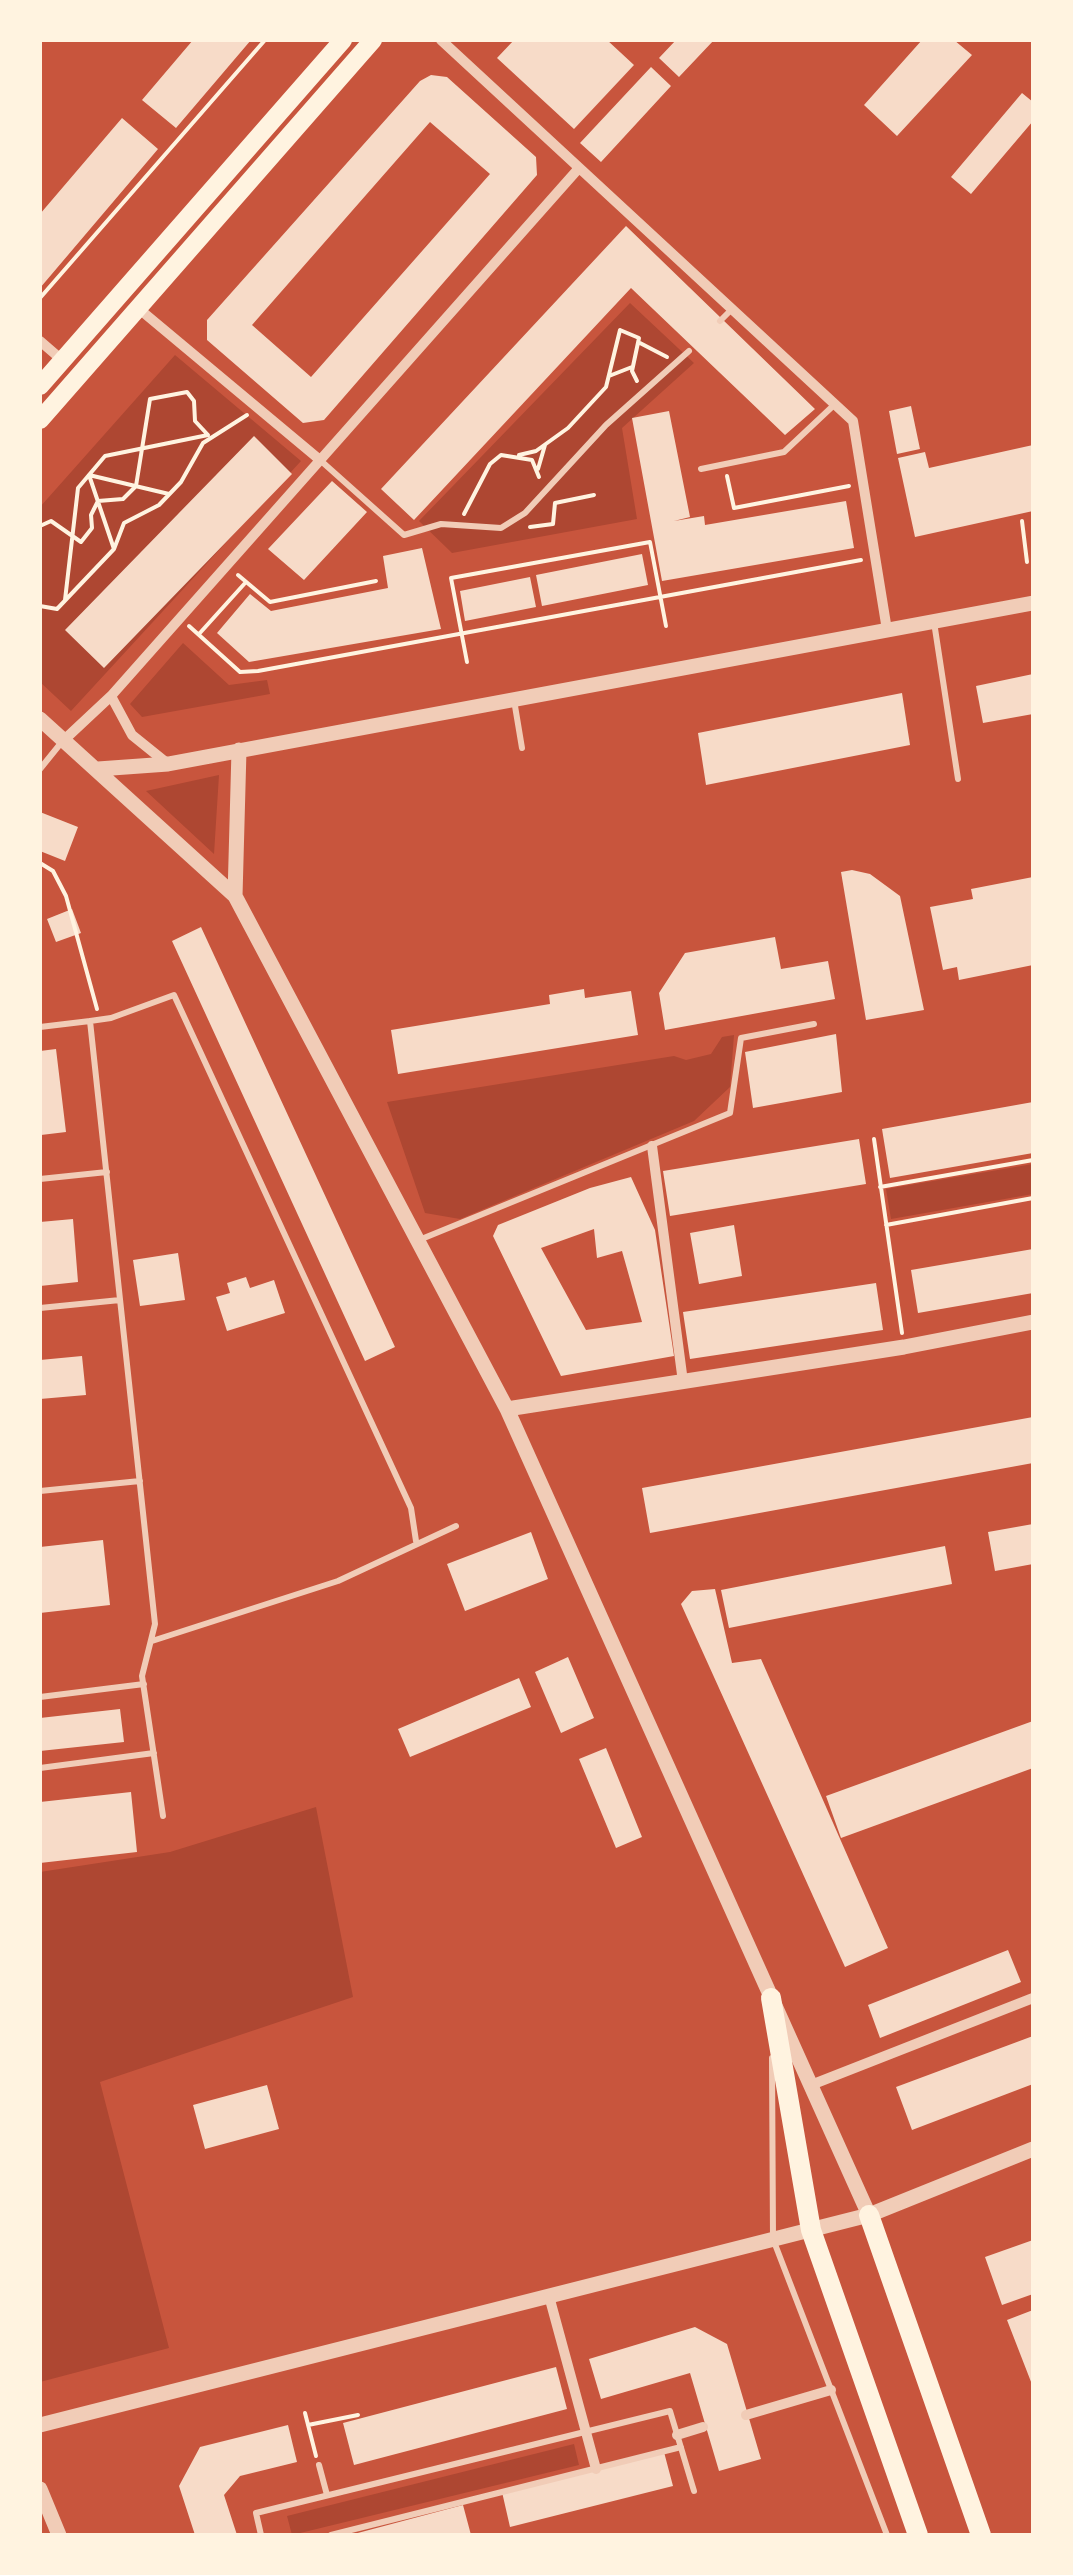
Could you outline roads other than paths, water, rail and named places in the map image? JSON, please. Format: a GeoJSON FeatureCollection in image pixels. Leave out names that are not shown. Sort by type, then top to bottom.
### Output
{"type":"FeatureCollection","features":[{"type":"Feature","properties":{"kind":"main road"},"geometry":{"type":"LineString","coordinates":[[40,386],[343,40]]}},
{"type":"Feature","properties":{"kind":"main road"},"geometry":{"type":"LineString","coordinates":[[40,420],[373,40]]}},
{"type":"Feature","properties":{"kind":"main road"},"geometry":{"type":"LineString","coordinates":[[771,1998],[811,2230],[918,2535]]}},
{"type":"Feature","properties":{"kind":"main road"},"geometry":{"type":"LineString","coordinates":[[869,2215],[981,2535]]}},
{"type":"Feature","properties":{"kind":"street"},"geometry":{"type":"LineString","coordinates":[[441,40],[853,421],[887,630]]}},
{"type":"Feature","properties":{"kind":"street"},"geometry":{"type":"LineString","coordinates":[[64,740],[111,696],[579,168]]}},
{"type":"Feature","properties":{"kind":"street"},"geometry":{"type":"LineString","coordinates":[[138,308],[320,460]]}},
{"type":"Feature","properties":{"kind":"street"},"geometry":{"type":"LineString","coordinates":[[40,340],[62,360]]}},
{"type":"Feature","properties":{"kind":"street"},"geometry":{"type":"LineString","coordinates":[[98,769],[168,764],[1033,602]]}},
{"type":"Feature","properties":{"kind":"street"},"geometry":{"type":"LineString","coordinates":[[111,696],[132,735],[168,764]]}},
{"type":"Feature","properties":{"kind":"street"},"geometry":{"type":"LineString","coordinates":[[40,719],[235,896],[508,1409],[869,2215]]}},
{"type":"Feature","properties":{"kind":"street"},"geometry":{"type":"LineString","coordinates":[[235,896],[239,750]]}},
{"type":"Feature","properties":{"kind":"street"},"geometry":{"type":"LineString","coordinates":[[652,1146],[683,1382]]}},
{"type":"Feature","properties":{"kind":"street"},"geometry":{"type":"LineString","coordinates":[[508,1409],[904,1347],[1033,1322]]}},
{"type":"Feature","properties":{"kind":"street"},"geometry":{"type":"LineString","coordinates":[[810,2085],[1033,1998]]}},
{"type":"Feature","properties":{"kind":"street"},"geometry":{"type":"LineString","coordinates":[[40,2425],[869,2215],[1033,2149]]}},
{"type":"Feature","properties":{"kind":"street"},"geometry":{"type":"LineString","coordinates":[[549,2296],[596,2468]]}},
{"type":"Feature","properties":{"kind":"street"},"geometry":{"type":"LineString","coordinates":[[746,2415],[831,2390]]}},
{"type":"Feature","properties":{"kind":"street"},"geometry":{"type":"LineString","coordinates":[[677,2435],[703,2427]]}},
{"type":"Feature","properties":{"kind":"street"},"geometry":{"type":"LineString","coordinates":[[40,2489],[59,2535]]}},
{"type":"Feature","properties":{"kind":"lane"},"geometry":{"type":"LineString","coordinates":[[720,321],[732,309]]}},
{"type":"Feature","properties":{"kind":"lane"},"geometry":{"type":"LineString","coordinates":[[320,460],[404,535],[441,524],[461,529],[506,524],[543,494],[606,424],[690,351]]}},
{"type":"Feature","properties":{"kind":"lane"},"geometry":{"type":"LineString","coordinates":[[700,469],[784,452],[835,404]]}},
{"type":"Feature","properties":{"kind":"lane"},"geometry":{"type":"LineString","coordinates":[[934,621],[958,780]]}},
{"type":"Feature","properties":{"kind":"lane"},"geometry":{"type":"LineString","coordinates":[[513,699],[522,748]]}},
{"type":"Feature","properties":{"kind":"lane"},"geometry":{"type":"LineString","coordinates":[[40,769],[64,740]]}},
{"type":"Feature","properties":{"kind":"lane"},"geometry":{"type":"LineString","coordinates":[[40,1027],[100,1020],[174,994],[410,1508],[416,1541]]}},
{"type":"Feature","properties":{"kind":"lane"},"geometry":{"type":"LineString","coordinates":[[90,1021],[155,1624],[144,1684],[163,1816]]}},
{"type":"Feature","properties":{"kind":"lane"},"geometry":{"type":"LineString","coordinates":[[418,1240],[730,1113],[740,1038],[814,1024]]}},
{"type":"Feature","properties":{"kind":"lane"},"geometry":{"type":"LineString","coordinates":[[40,1179],[107,1172]]}},
{"type":"Feature","properties":{"kind":"lane"},"geometry":{"type":"LineString","coordinates":[[40,1308],[120,1300]]}},
{"type":"Feature","properties":{"kind":"lane"},"geometry":{"type":"LineString","coordinates":[[40,1491],[140,1481]]}},
{"type":"Feature","properties":{"kind":"lane"},"geometry":{"type":"LineString","coordinates":[[151,1641],[338,1582],[416,1541],[456,1526]]}},
{"type":"Feature","properties":{"kind":"lane"},"geometry":{"type":"LineString","coordinates":[[40,1697],[144,1684]]}},
{"type":"Feature","properties":{"kind":"lane"},"geometry":{"type":"LineString","coordinates":[[40,1768],[154,1753]]}},
{"type":"Feature","properties":{"kind":"lane"},"geometry":{"type":"LineString","coordinates":[[771,1998],[773,2239],[888,2535]]}},
{"type":"Feature","properties":{"kind":"lane"},"geometry":{"type":"LineString","coordinates":[[261,2535],[256,2513],[670,2410],[694,2491]]}},
{"type":"Feature","properties":{"kind":"lane"},"geometry":{"type":"LineString","coordinates":[[331,2535],[681,2448]]}},
{"type":"Feature","properties":{"kind":"lane"},"geometry":{"type":"LineString","coordinates":[[318,2465],[327,2495]]}}]}
